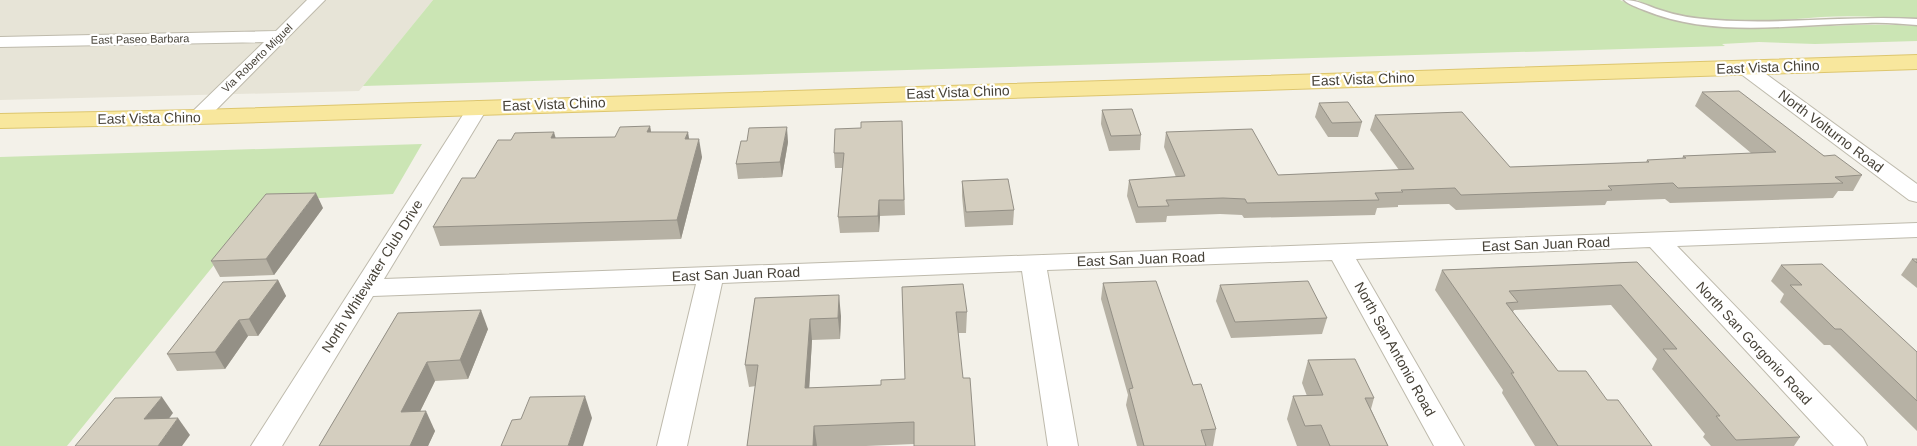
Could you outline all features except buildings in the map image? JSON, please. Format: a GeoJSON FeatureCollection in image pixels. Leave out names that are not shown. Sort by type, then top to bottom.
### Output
{"type":"FeatureCollection","features":[{"type":"Feature","properties":{"kind":"main road","name":"East Vista Chino"},"geometry":{"type":"LineString","coordinates":[[0,121],[198,117],[1917,62]]}},
{"type":"Feature","properties":{"kind":"street","name":"Via Roberto Miguel"},"geometry":{"type":"LineString","coordinates":[[198,117],[317,0]]}},
{"type":"Feature","properties":{"kind":"street","name":"East Paseo Barbara"},"geometry":{"type":"LineString","coordinates":[[0,42],[280,36]]}},
{"type":"Feature","properties":{"kind":"street","name":"North Volturno Road"},"geometry":{"type":"LineString","coordinates":[[1744,67],[1917,195]]}},
{"type":"Feature","properties":{"kind":"street","name":"North Whitewater Club Drive"},"geometry":{"type":"LineString","coordinates":[[266,446],[478,107]]}},
{"type":"Feature","properties":{"kind":"street","name":"East San Juan Road"},"geometry":{"type":"LineString","coordinates":[[365,288],[1917,230]]}},
{"type":"Feature","properties":{"kind":"street","name":"North San Gorgonio Road"},"geometry":{"type":"LineString","coordinates":[[1657,240],[1852,446]]}},
{"type":"Feature","properties":{"kind":"street","name":"North San Antonio Road"},"geometry":{"type":"LineString","coordinates":[[1340,252],[1449,446]]}},
{"type":"Feature","properties":{"kind":"street"},"geometry":{"type":"LineString","coordinates":[[1034,263],[1063,446]]}},
{"type":"Feature","properties":{"kind":"street"},"geometry":{"type":"LineString","coordinates":[[672,446],[712,275]]}},
{"type":"Feature","properties":{"kind":"lane"},"geometry":{"type":"LineString","coordinates":[[1628,0],[1676,16],[1728,25],[1861,20],[1917,22]]}},
{"type":"Feature","properties":{"kind":"shaded area"},"geometry":{"type":"Polygon","coordinates":[[[0,0],[433,0],[359,91],[0,100],[0,0]]]}},
{"type":"Feature","properties":{"kind":"green space"},"geometry":{"type":"Polygon","coordinates":[[[433,0],[1620,0],[1656,14],[1692,22],[1729,27],[1917,26],[1917,41],[1815,44],[1759,42],[1722,44],[1725,46],[363,86],[433,0]]]}},
{"type":"Feature","properties":{"kind":"green space"},"geometry":{"type":"Polygon","coordinates":[[[1637,0],[1917,0],[1917,20],[1845,16],[1775,21],[1728,21],[1681,16],[1637,0]]]}},
{"type":"Feature","properties":{"kind":"green space"},"geometry":{"type":"Polygon","coordinates":[[[422,144],[393,194],[266,201],[67,446],[0,446],[0,157],[422,144]]]}}]}
